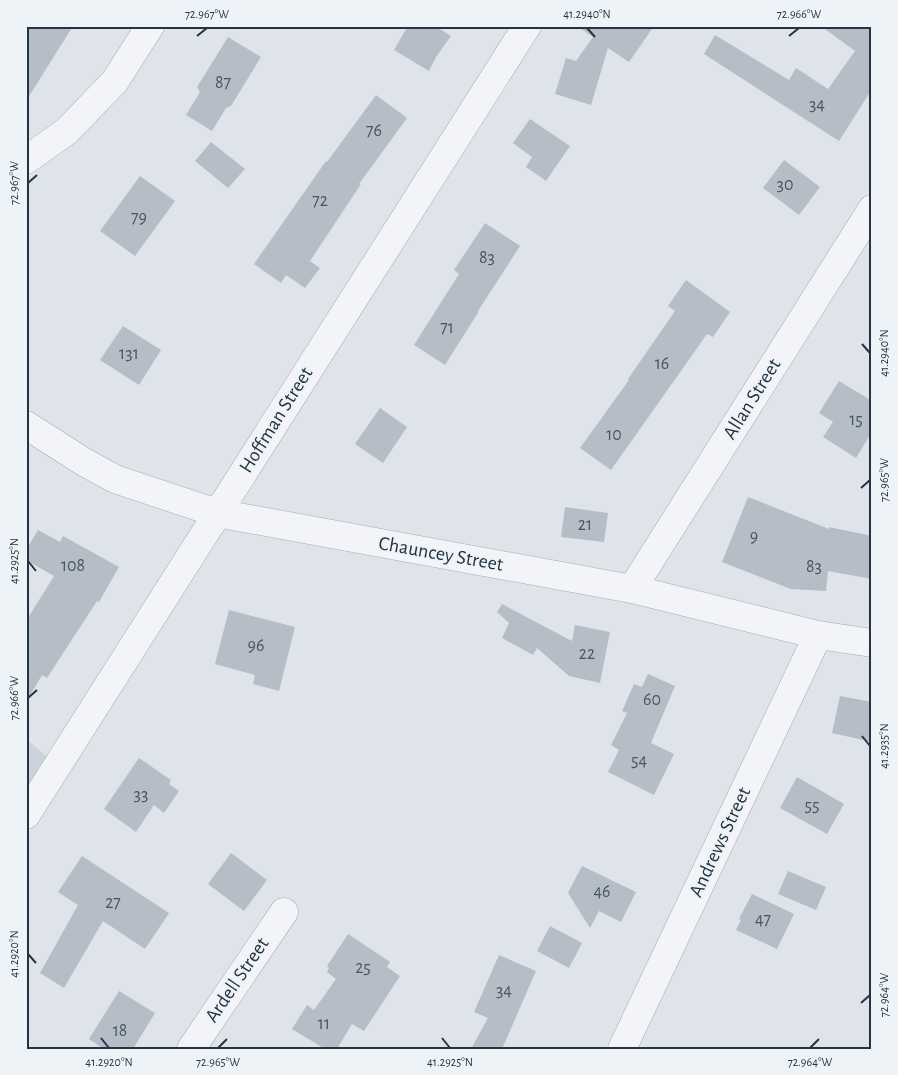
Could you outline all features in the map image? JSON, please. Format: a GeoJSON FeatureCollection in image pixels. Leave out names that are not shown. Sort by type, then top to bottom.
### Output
{"type":"FeatureCollection","features":[{"type":"Feature","properties":{"kind":"street"},"geometry":{"type":"LineString","coordinates":[[26,160],[67,131],[116,81],[150,26]]}},
{"type":"Feature","properties":{"kind":"street","name":"Hoffman Street"},"geometry":{"type":"LineString","coordinates":[[26,815],[527,26]]}},
{"type":"Feature","properties":{"kind":"street","name":"Allan Street"},"geometry":{"type":"LineString","coordinates":[[632,589],[872,209]]}},
{"type":"Feature","properties":{"kind":"street","name":"Chauncey Street"},"geometry":{"type":"LineString","coordinates":[[26,424],[84,462],[115,479],[217,513],[632,589],[818,635],[872,643]]}},
{"type":"Feature","properties":{"kind":"street","name":"Andrews Street"},"geometry":{"type":"LineString","coordinates":[[622,1049],[818,635]]}},
{"type":"Feature","properties":{"kind":"street","name":"Ardell Street"},"geometry":{"type":"LineString","coordinates":[[191,1049],[284,912]]}},
{"type":"Feature","properties":{"kind":"shaded area"},"geometry":{"type":"Polygon","coordinates":[[[26,739],[57,765],[26,815],[26,739]]]}},
{"type":"Feature","properties":{"kind":"building"},"geometry":{"type":"Polygon","coordinates":[[[26,26],[73,26],[26,101],[26,26]]]}},
{"type":"Feature","properties":{"kind":"building"},"geometry":{"type":"Polygon","coordinates":[[[408,26],[435,26],[451,36],[436,57],[429,71],[394,50],[408,26]]]}},
{"type":"Feature","properties":{"kind":"building"},"geometry":{"type":"Polygon","coordinates":[[[577,26],[654,26],[629,62],[608,48],[591,105],[555,94],[566,58],[576,61],[593,37],[577,26]]]}},
{"type":"Feature","properties":{"kind":"building"},"geometry":{"type":"Polygon","coordinates":[[[821,26],[872,26],[872,89],[839,141],[704,54],[715,35],[789,80],[796,68],[828,89],[855,51],[821,26]]]}},
{"type":"Feature","properties":{"kind":"building"},"geometry":{"type":"Polygon","coordinates":[[[228,37],[261,57],[231,106],[226,108],[212,131],[186,115],[200,92],[197,87],[228,37]]]}},
{"type":"Feature","properties":{"kind":"building"},"geometry":{"type":"Polygon","coordinates":[[[376,95],[407,118],[359,184],[361,184],[310,261],[320,268],[305,288],[286,275],[281,283],[254,264],[326,161],[376,95]]]}},
{"type":"Feature","properties":{"kind":"building"},"geometry":{"type":"Polygon","coordinates":[[[530,119],[570,146],[546,181],[526,167],[532,157],[513,143],[530,119]]]}},
{"type":"Feature","properties":{"kind":"building"},"geometry":{"type":"Polygon","coordinates":[[[211,142],[245,169],[228,188],[195,161],[211,142]]]}},
{"type":"Feature","properties":{"kind":"building"},"geometry":{"type":"Polygon","coordinates":[[[784,160],[820,187],[799,215],[763,188],[784,160]]]}},
{"type":"Feature","properties":{"kind":"building"},"geometry":{"type":"Polygon","coordinates":[[[140,176],[175,201],[135,256],[100,231],[140,176]]]}},
{"type":"Feature","properties":{"kind":"building"},"geometry":{"type":"Polygon","coordinates":[[[485,223],[520,246],[445,365],[414,345],[459,274],[454,270],[485,223]]]}},
{"type":"Feature","properties":{"kind":"building"},"geometry":{"type":"Polygon","coordinates":[[[686,280],[730,312],[713,337],[707,334],[611,470],[580,448],[629,380],[675,311],[668,306],[686,280]]]}},
{"type":"Feature","properties":{"kind":"building"},"geometry":{"type":"Polygon","coordinates":[[[123,326],[161,350],[139,385],[100,360],[123,326]]]}},
{"type":"Feature","properties":{"kind":"building"},"geometry":{"type":"Polygon","coordinates":[[[839,381],[872,401],[872,432],[856,458],[823,437],[833,422],[819,413],[839,381]]]}},
{"type":"Feature","properties":{"kind":"building"},"geometry":{"type":"Polygon","coordinates":[[[380,408],[407,427],[383,463],[355,444],[380,408]]]}},
{"type":"Feature","properties":{"kind":"building"},"geometry":{"type":"Polygon","coordinates":[[[748,497],[829,529],[829,527],[872,536],[872,579],[828,571],[826,591],[791,589],[722,562],[748,497]]]}},
{"type":"Feature","properties":{"kind":"building"},"geometry":{"type":"Polygon","coordinates":[[[565,507],[608,513],[604,542],[561,537],[565,507]]]}},
{"type":"Feature","properties":{"kind":"building"},"geometry":{"type":"Polygon","coordinates":[[[38,530],[60,542],[63,536],[119,567],[99,602],[97,601],[47,678],[42,675],[26,702],[26,621],[54,576],[26,560],[26,550],[38,530]]]}},
{"type":"Feature","properties":{"kind":"building"},"geometry":{"type":"Polygon","coordinates":[[[502,604],[572,641],[575,625],[610,632],[600,683],[569,676],[537,648],[533,655],[502,638],[509,623],[497,612],[502,604]]]}},
{"type":"Feature","properties":{"kind":"building"},"geometry":{"type":"Polygon","coordinates":[[[229,610],[295,627],[279,691],[253,684],[255,675],[215,664],[229,610]]]}},
{"type":"Feature","properties":{"kind":"building"},"geometry":{"type":"Polygon","coordinates":[[[648,674],[675,686],[651,743],[674,754],[654,795],[608,772],[619,750],[611,745],[627,713],[622,711],[634,684],[642,687],[648,674]]]}},
{"type":"Feature","properties":{"kind":"building"},"geometry":{"type":"Polygon","coordinates":[[[840,696],[872,702],[872,742],[832,733],[840,696]]]}},
{"type":"Feature","properties":{"kind":"building"},"geometry":{"type":"Polygon","coordinates":[[[139,758],[171,780],[169,784],[179,791],[164,813],[154,805],[136,832],[104,809],[139,758]]]}},
{"type":"Feature","properties":{"kind":"building"},"geometry":{"type":"Polygon","coordinates":[[[797,777],[844,804],[827,834],[780,808],[797,777]]]}},
{"type":"Feature","properties":{"kind":"building"},"geometry":{"type":"Polygon","coordinates":[[[231,853],[267,880],[244,911],[208,884],[231,853]]]}},
{"type":"Feature","properties":{"kind":"building"},"geometry":{"type":"Polygon","coordinates":[[[82,856],[169,913],[145,949],[103,921],[64,988],[40,973],[78,905],[58,892],[82,856]]]}},
{"type":"Feature","properties":{"kind":"building"},"geometry":{"type":"Polygon","coordinates":[[[582,866],[636,892],[621,922],[599,911],[590,928],[568,893],[582,866]]]}},
{"type":"Feature","properties":{"kind":"building"},"geometry":{"type":"Polygon","coordinates":[[[788,871],[826,887],[816,910],[778,894],[788,871]]]}},
{"type":"Feature","properties":{"kind":"building"},"geometry":{"type":"Polygon","coordinates":[[[752,894],[794,914],[777,949],[736,930],[741,920],[739,919],[752,894]]]}},
{"type":"Feature","properties":{"kind":"building"},"geometry":{"type":"Polygon","coordinates":[[[550,926],[582,943],[569,968],[537,951],[550,926]]]}},
{"type":"Feature","properties":{"kind":"building"},"geometry":{"type":"Polygon","coordinates":[[[348,934],[390,962],[387,967],[400,976],[364,1031],[352,1024],[337,1049],[325,1049],[292,1029],[307,1005],[314,1010],[336,979],[327,972],[329,968],[327,966],[348,934]]]}},
{"type":"Feature","properties":{"kind":"building"},"geometry":{"type":"Polygon","coordinates":[[[499,955],[536,971],[502,1049],[471,1049],[488,1018],[474,1012],[499,955]]]}},
{"type":"Feature","properties":{"kind":"building"},"geometry":{"type":"Polygon","coordinates":[[[119,991],[155,1013],[133,1049],[104,1049],[89,1039],[119,991]]]}}]}
